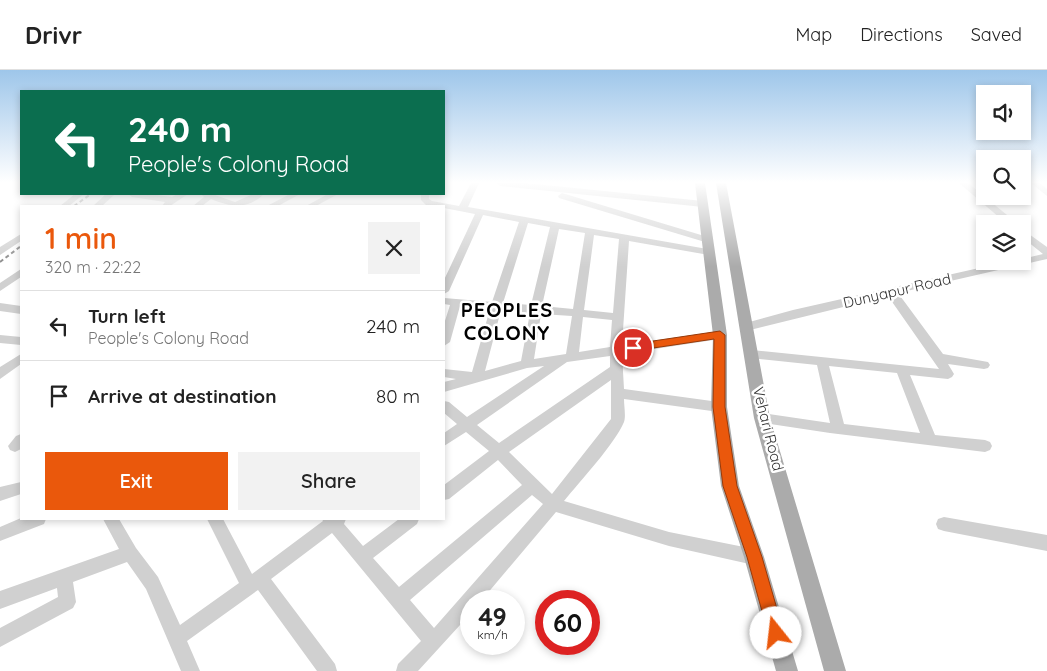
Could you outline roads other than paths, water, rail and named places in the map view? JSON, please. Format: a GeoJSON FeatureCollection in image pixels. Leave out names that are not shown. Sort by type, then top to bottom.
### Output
{"type":"FeatureCollection","features":[{"type":"Feature","properties":{"kind":"main road"},"geometry":{"type":"LineString","coordinates":[[704,211],[720,335],[719,407],[730,486],[754,557],[786,671]]}},
{"type":"Feature","properties":{"kind":"main road","name":"Vehari Road"},"geometry":{"type":"LineString","coordinates":[[726,211],[762,418],[834,671]]}},
{"type":"Feature","properties":{"kind":"street"},"geometry":{"type":"LineString","coordinates":[[474,211],[624,238],[709,246]]}},
{"type":"Feature","properties":{"kind":"street"},"geometry":{"type":"LineString","coordinates":[[605,211],[709,246]]}},
{"type":"Feature","properties":{"kind":"street"},"geometry":{"type":"LineString","coordinates":[[445,289],[480,212]]}},
{"type":"Feature","properties":{"kind":"street"},"geometry":{"type":"LineString","coordinates":[[477,378],[496,306],[524,221]]}},
{"type":"Feature","properties":{"kind":"street"},"geometry":{"type":"LineString","coordinates":[[526,364],[555,226]]}},
{"type":"Feature","properties":{"kind":"street"},"geometry":{"type":"LineString","coordinates":[[445,439],[568,357],[590,231]]}},
{"type":"Feature","properties":{"kind":"street"},"geometry":{"type":"LineString","coordinates":[[0,252],[20,238]]}},
{"type":"Feature","properties":{"kind":"street"},"geometry":{"type":"LineString","coordinates":[[405,671],[434,642],[554,504],[610,433],[618,420],[616,350],[624,238]]}},
{"type":"Feature","properties":{"kind":"street"},"geometry":{"type":"LineString","coordinates":[[1031,239],[1047,252]]}},
{"type":"Feature","properties":{"kind":"street","name":"Dunyapur Road"},"geometry":{"type":"LineString","coordinates":[[746,327],[794,314],[1047,256]]}},
{"type":"Feature","properties":{"kind":"street"},"geometry":{"type":"LineString","coordinates":[[4,285],[20,273]]}},
{"type":"Feature","properties":{"kind":"street"},"geometry":{"type":"LineString","coordinates":[[4,285],[20,283]]}},
{"type":"Feature","properties":{"kind":"street"},"geometry":{"type":"LineString","coordinates":[[751,354],[948,374],[939,358],[892,292]]}},
{"type":"Feature","properties":{"kind":"street"},"geometry":{"type":"LineString","coordinates":[[445,301],[618,318]]}},
{"type":"Feature","properties":{"kind":"street"},"geometry":{"type":"LineString","coordinates":[[445,339],[456,302]]}},
{"type":"Feature","properties":{"kind":"street"},"geometry":{"type":"LineString","coordinates":[[0,307],[20,310]]}},
{"type":"Feature","properties":{"kind":"street"},"geometry":{"type":"LineString","coordinates":[[445,387],[526,364],[720,335]]}},
{"type":"Feature","properties":{"kind":"street"},"geometry":{"type":"LineString","coordinates":[[0,339],[20,341]]}},
{"type":"Feature","properties":{"kind":"street"},"geometry":{"type":"LineString","coordinates":[[939,358],[984,365]]}},
{"type":"Feature","properties":{"kind":"street"},"geometry":{"type":"LineString","coordinates":[[0,374],[20,359]]}},
{"type":"Feature","properties":{"kind":"street"},"geometry":{"type":"LineString","coordinates":[[822,362],[838,429]]}},
{"type":"Feature","properties":{"kind":"street"},"geometry":{"type":"LineString","coordinates":[[445,493],[499,451],[617,369]]}},
{"type":"Feature","properties":{"kind":"street"},"geometry":{"type":"LineString","coordinates":[[902,370],[930,440]]}},
{"type":"Feature","properties":{"kind":"street"},"geometry":{"type":"LineString","coordinates":[[445,372],[477,378]]}},
{"type":"Feature","properties":{"kind":"street"},"geometry":{"type":"LineString","coordinates":[[618,393],[719,407]]}},
{"type":"Feature","properties":{"kind":"street"},"geometry":{"type":"LineString","coordinates":[[445,407],[499,451],[532,486],[554,504],[669,538],[754,557]]}},
{"type":"Feature","properties":{"kind":"street"},"geometry":{"type":"LineString","coordinates":[[762,418],[984,446]]}},
{"type":"Feature","properties":{"kind":"street"},"geometry":{"type":"LineString","coordinates":[[399,598],[532,486]]}},
{"type":"Feature","properties":{"kind":"street"},"geometry":{"type":"LineString","coordinates":[[0,494],[20,488]]}},
{"type":"Feature","properties":{"kind":"street"},"geometry":{"type":"LineString","coordinates":[[0,534],[35,520]]}},
{"type":"Feature","properties":{"kind":"street"},"geometry":{"type":"LineString","coordinates":[[112,520],[130,553],[152,583],[176,638],[185,668]]}},
{"type":"Feature","properties":{"kind":"street"},"geometry":{"type":"LineString","coordinates":[[216,520],[255,582],[328,671]]}},
{"type":"Feature","properties":{"kind":"street"},"geometry":{"type":"LineString","coordinates":[[176,638],[255,582],[333,520],[434,642]]}},
{"type":"Feature","properties":{"kind":"street"},"geometry":{"type":"LineString","coordinates":[[363,556],[410,520]]}},
{"type":"Feature","properties":{"kind":"street"},"geometry":{"type":"LineString","coordinates":[[944,524],[1047,543]]}},
{"type":"Feature","properties":{"kind":"street"},"geometry":{"type":"LineString","coordinates":[[0,600],[130,553]]}},
{"type":"Feature","properties":{"kind":"street"},"geometry":{"type":"LineString","coordinates":[[0,638],[67,602],[64,576]]}},
{"type":"Feature","properties":{"kind":"railway"},"geometry":{"type":"LineString","coordinates":[[0,262],[20,247]]}},
{"type":"Feature","properties":{"kind":"district","name":"PEOPLES COLONY"},"geometry":{"type":"Point","coordinates":[507,322]}}]}
